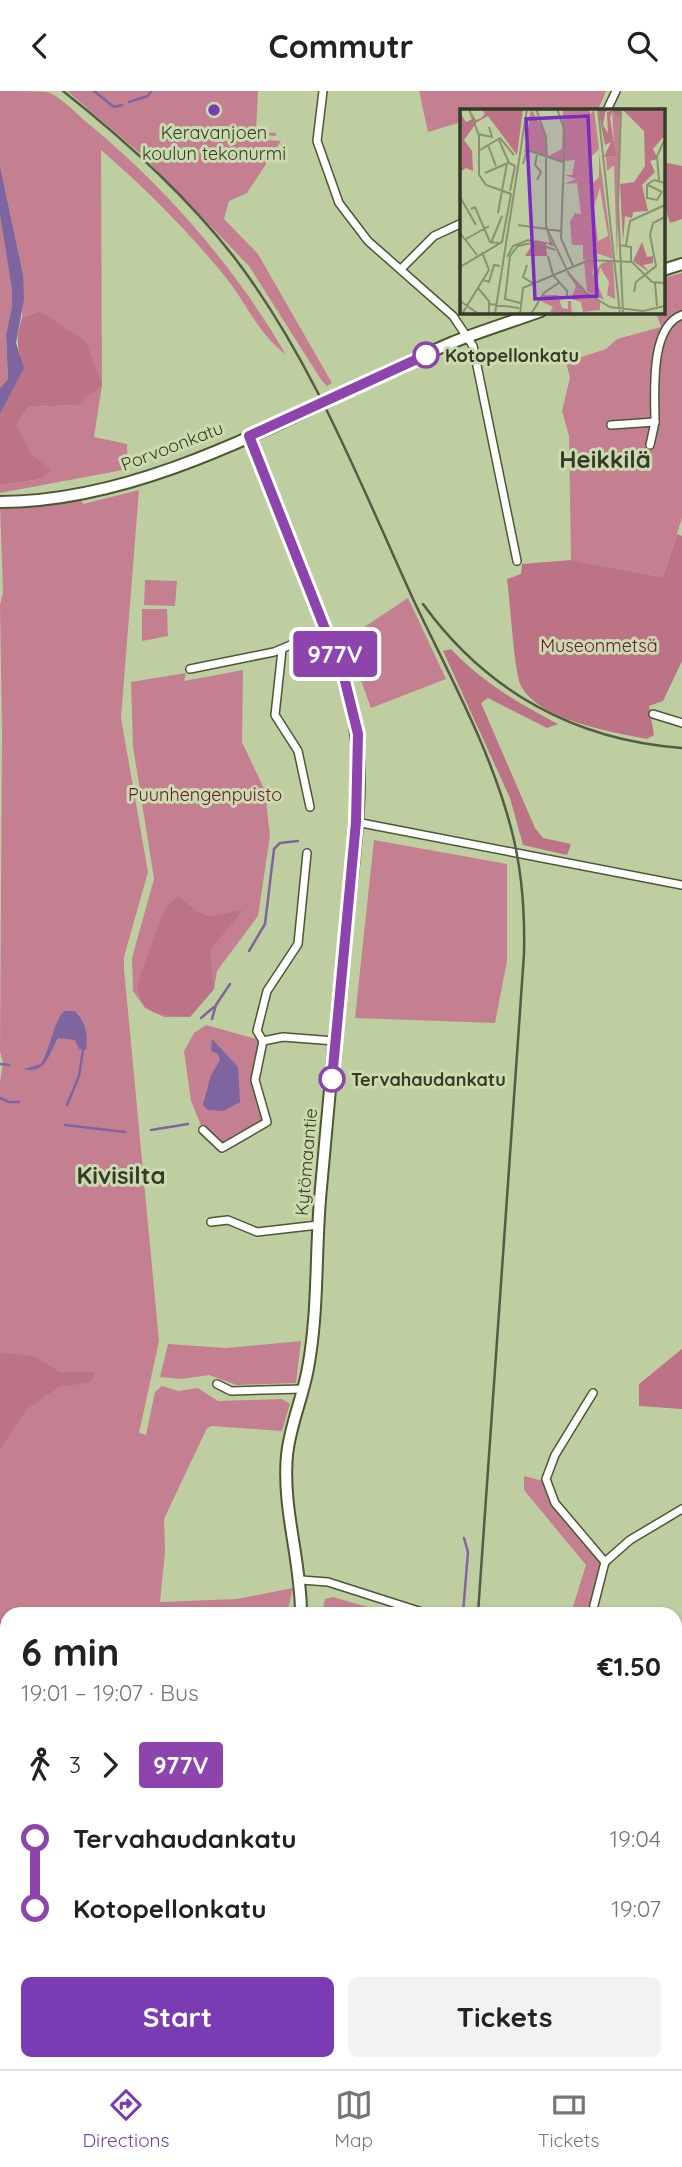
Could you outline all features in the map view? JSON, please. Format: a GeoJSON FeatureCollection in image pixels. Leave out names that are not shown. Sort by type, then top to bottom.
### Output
{"type":"FeatureCollection","features":[{"type":"Feature","properties":{"kind":"street"},"geometry":{"type":"LineString","coordinates":[[323,91],[317,141],[335,194],[368,241],[402,268],[453,316],[468,337],[478,367],[517,561]]}},
{"type":"Feature","properties":{"kind":"street"},"geometry":{"type":"LineString","coordinates":[[607,109],[616,91]]}},
{"type":"Feature","properties":{"kind":"street"},"geometry":{"type":"LineString","coordinates":[[402,268],[435,236],[460,223]]}},
{"type":"Feature","properties":{"kind":"street"},"geometry":{"type":"LineString","coordinates":[[664,270],[682,264]]}},
{"type":"Feature","properties":{"kind":"street","name":"Porvoonkatu"},"geometry":{"type":"LineString","coordinates":[[0,502],[64,497],[108,489],[148,477],[249,436],[468,337],[535,313]]}},
{"type":"Feature","properties":{"kind":"street"},"geometry":{"type":"LineString","coordinates":[[650,445],[655,422],[657,352],[663,336],[676,317],[682,315]]}},
{"type":"Feature","properties":{"kind":"street"},"geometry":{"type":"LineString","coordinates":[[611,425],[655,422]]}},
{"type":"Feature","properties":{"kind":"street","name":"Kytömaantie"},"geometry":{"type":"LineString","coordinates":[[249,436],[326,630],[355,716],[359,754],[356,822],[318,1225],[313,1327],[286,1470],[301,1580],[301,1607]]}},
{"type":"Feature","properties":{"kind":"street"},"geometry":{"type":"LineString","coordinates":[[190,669],[246,660],[282,650],[326,630]]}},
{"type":"Feature","properties":{"kind":"street"},"geometry":{"type":"LineString","coordinates":[[282,650],[275,715],[298,751],[310,807]]}},
{"type":"Feature","properties":{"kind":"street"},"geometry":{"type":"LineString","coordinates":[[653,715],[682,723]]}},
{"type":"Feature","properties":{"kind":"street"},"geometry":{"type":"LineString","coordinates":[[356,822],[682,885]]}},
{"type":"Feature","properties":{"kind":"street"},"geometry":{"type":"LineString","coordinates":[[203,1130],[222,1148],[267,1122],[255,1080],[263,1041],[257,1031],[267,992],[298,944],[307,853]]}},
{"type":"Feature","properties":{"kind":"street"},"geometry":{"type":"LineString","coordinates":[[263,1041],[283,1037],[335,1041]]}},
{"type":"Feature","properties":{"kind":"street"},"geometry":{"type":"LineString","coordinates":[[211,1222],[228,1220],[257,1232],[318,1225]]}},
{"type":"Feature","properties":{"kind":"street"},"geometry":{"type":"LineString","coordinates":[[218,1384],[231,1391],[303,1389]]}},
{"type":"Feature","properties":{"kind":"street"},"geometry":{"type":"LineString","coordinates":[[593,1393],[555,1455],[546,1479],[555,1503],[606,1562]]}},
{"type":"Feature","properties":{"kind":"street"},"geometry":{"type":"LineString","coordinates":[[594,1607],[606,1562],[630,1540],[682,1509]]}},
{"type":"Feature","properties":{"kind":"street"},"geometry":{"type":"LineString","coordinates":[[301,1580],[328,1582],[406,1607]]}},
{"type":"Feature","properties":{"kind":"green space"},"geometry":{"type":"Polygon","coordinates":[[[0,91],[48,92],[64,102],[119,150],[198,231],[245,291],[286,355],[266,336],[232,285],[195,241],[101,150],[102,385],[94,437],[127,444],[128,469],[0,493],[0,485],[41,479],[16,425],[28,407],[77,405],[40,311],[22,318],[23,274],[0,166],[0,91]]]}},
{"type":"Feature","properties":{"kind":"green space"},"geometry":{"type":"Polygon","coordinates":[[[67,91],[258,91],[256,132],[276,133],[276,136],[173,128],[172,133],[281,141],[247,193],[229,201],[224,219],[258,254],[332,383],[327,386],[322,381],[249,266],[142,155],[67,91]]]}},
{"type":"Feature","properties":{"kind":"green space"},"geometry":{"type":"Polygon","coordinates":[[[419,91],[606,91],[598,109],[460,109],[460,122],[428,132],[419,91]]]}},
{"type":"Feature","properties":{"kind":"green space"},"geometry":{"type":"Polygon","coordinates":[[[664,162],[682,166],[682,219],[670,223],[664,204],[664,162]]]}},
{"type":"Feature","properties":{"kind":"green space"},"geometry":{"type":"Polygon","coordinates":[[[0,216],[12,290],[12,306],[6,335],[8,379],[0,388],[0,216]]]}},
{"type":"Feature","properties":{"kind":"green space"},"geometry":{"type":"Polygon","coordinates":[[[682,273],[682,518],[663,577],[571,560],[569,436],[562,411],[570,378],[566,362],[606,349],[617,339],[661,327],[656,313],[664,313],[664,278],[682,273]]]}},
{"type":"Feature","properties":{"kind":"green space"},"geometry":{"type":"Polygon","coordinates":[[[40,311],[86,342],[102,385],[77,405],[28,407],[16,425],[32,455],[52,471],[41,479],[0,485],[0,414],[23,368],[18,332],[22,318],[40,311]]]}},
{"type":"Feature","properties":{"kind":"green space"},"geometry":{"type":"Polygon","coordinates":[[[139,490],[121,718],[148,872],[124,957],[124,969],[159,1341],[139,1433],[146,1435],[155,1392],[162,1386],[178,1391],[198,1388],[218,1401],[282,1399],[290,1404],[282,1431],[212,1426],[207,1428],[164,1519],[165,1551],[160,1602],[237,1599],[293,1588],[288,1607],[0,1607],[0,1082],[3,1063],[0,1051],[0,605],[3,592],[0,506],[81,499],[83,504],[139,490]]]}},
{"type":"Feature","properties":{"kind":"green space","name":"Museonmetsä"},"geometry":{"type":"Polygon","coordinates":[[[677,534],[682,536],[682,661],[663,701],[649,706],[654,735],[647,739],[577,723],[543,708],[530,698],[521,686],[519,678],[507,579],[521,574],[522,564],[571,560],[663,577],[677,534]]]}},
{"type":"Feature","properties":{"kind":"green space"},"geometry":{"type":"Polygon","coordinates":[[[145,580],[177,581],[175,606],[144,605],[145,580]]]}},
{"type":"Feature","properties":{"kind":"green space"},"geometry":{"type":"Polygon","coordinates":[[[408,598],[446,679],[371,708],[346,639],[408,598]]]}},
{"type":"Feature","properties":{"kind":"green space"},"geometry":{"type":"Polygon","coordinates":[[[142,609],[167,609],[168,636],[142,641],[142,609]]]}},
{"type":"Feature","properties":{"kind":"green space"},"geometry":{"type":"Polygon","coordinates":[[[451,649],[475,672],[501,691],[558,724],[547,728],[488,698],[481,703],[535,828],[543,838],[571,844],[567,855],[523,845],[510,798],[443,651],[451,649]]]}},
{"type":"Feature","properties":{"kind":"green space","name":"Puunhengenpuisto"},"geometry":{"type":"Polygon","coordinates":[[[243,670],[242,742],[265,791],[270,836],[258,916],[217,971],[214,989],[190,1017],[164,1017],[145,1008],[133,991],[132,958],[154,879],[133,746],[131,682],[186,673],[184,681],[243,670]]]}},
{"type":"Feature","properties":{"kind":"green space"},"geometry":{"type":"Polygon","coordinates":[[[374,840],[507,864],[507,961],[495,1023],[355,1018],[374,840]]]}},
{"type":"Feature","properties":{"kind":"green space"},"geometry":{"type":"Polygon","coordinates":[[[178,896],[208,916],[243,910],[210,950],[214,989],[190,1017],[155,1013],[144,1004],[137,985],[164,910],[178,896]]]}},
{"type":"Feature","properties":{"kind":"green space"},"geometry":{"type":"Polygon","coordinates":[[[206,1025],[263,1041],[255,1080],[267,1122],[222,1148],[202,1128],[191,1101],[184,1051],[194,1033],[206,1025]]]}},
{"type":"Feature","properties":{"kind":"green space"},"geometry":{"type":"Polygon","coordinates":[[[301,1341],[296,1383],[237,1385],[209,1375],[181,1379],[160,1377],[168,1344],[226,1348],[301,1341]]]}},
{"type":"Feature","properties":{"kind":"green space"},"geometry":{"type":"Polygon","coordinates":[[[682,1349],[682,1409],[639,1406],[639,1384],[682,1349]]]}},
{"type":"Feature","properties":{"kind":"green space"},"geometry":{"type":"Polygon","coordinates":[[[0,1353],[33,1356],[60,1372],[96,1372],[90,1382],[67,1386],[63,1384],[27,1409],[0,1449],[0,1353]]]}},
{"type":"Feature","properties":{"kind":"green space"},"geometry":{"type":"Polygon","coordinates":[[[524,1476],[543,1481],[553,1505],[601,1563],[590,1607],[573,1607],[586,1565],[524,1490],[524,1476]]]}},
{"type":"Feature","properties":{"kind":"green space"},"geometry":{"type":"Polygon","coordinates":[[[333,1597],[367,1607],[323,1607],[325,1599],[333,1597]]]}},
{"type":"Feature","properties":{"kind":"shaded area"},"geometry":{"type":"Polygon","coordinates":[[[0,166],[23,274],[24,299],[16,343],[24,368],[0,414],[0,388],[8,379],[6,335],[12,306],[12,290],[0,216],[0,166]]]}},
{"type":"Feature","properties":{"kind":"shaded area"},"geometry":{"type":"Polygon","coordinates":[[[64,1011],[75,1011],[82,1020],[86,1034],[86,1050],[79,1049],[75,1040],[58,1038],[42,1066],[31,1070],[24,1069],[41,1064],[64,1011]]]}},
{"type":"Feature","properties":{"kind":"shaded area"},"geometry":{"type":"Polygon","coordinates":[[[212,1039],[238,1067],[240,1102],[223,1111],[208,1110],[203,1105],[211,1075],[220,1060],[218,1054],[211,1051],[212,1039]]]}},
{"type":"Feature","properties":{"kind":"waterway"},"geometry":{"type":"LineString","coordinates":[[94,91],[114,107],[122,105]]}},
{"type":"Feature","properties":{"kind":"waterway"},"geometry":{"type":"LineString","coordinates":[[129,102],[148,96],[151,91]]}},
{"type":"Feature","properties":{"kind":"waterway"},"geometry":{"type":"LineString","coordinates":[[249,951],[265,924],[274,849],[280,843],[298,841]]}},
{"type":"Feature","properties":{"kind":"waterway"},"geometry":{"type":"LineString","coordinates":[[212,1019],[216,1005],[230,984]]}},
{"type":"Feature","properties":{"kind":"waterway"},"geometry":{"type":"LineString","coordinates":[[201,1018],[214,1007]]}},
{"type":"Feature","properties":{"kind":"waterway"},"geometry":{"type":"LineString","coordinates":[[67,1105],[79,1076],[83,1050]]}},
{"type":"Feature","properties":{"kind":"waterway"},"geometry":{"type":"LineString","coordinates":[[0,1064],[9,1065]]}},
{"type":"Feature","properties":{"kind":"waterway"},"geometry":{"type":"LineString","coordinates":[[0,1098],[19,1102]]}},
{"type":"Feature","properties":{"kind":"waterway"},"geometry":{"type":"LineString","coordinates":[[151,1130],[188,1124]]}},
{"type":"Feature","properties":{"kind":"waterway"},"geometry":{"type":"LineString","coordinates":[[65,1125],[125,1132]]}},
{"type":"Feature","properties":{"kind":"waterway"},"geometry":{"type":"LineString","coordinates":[[463,1607],[468,1552],[464,1538]]}},
{"type":"Feature","properties":{"kind":"railway"},"geometry":{"type":"LineString","coordinates":[[63,91],[131,148],[195,211],[234,257],[287,337],[333,423],[467,711],[492,769],[511,828],[522,891],[524,954],[478,1607]]}},
{"type":"Feature","properties":{"kind":"railway"},"geometry":{"type":"LineString","coordinates":[[423,604],[475,662],[504,686],[536,706],[569,722],[605,734],[642,743],[682,748]]}},
{"type":"Feature","properties":{"kind":"bus line","name":"977V"},"geometry":{"type":"LineString","coordinates":[[332,1079],[356,822],[358,734],[344,677],[249,436],[426,355]]}},
{"type":"Feature","properties":{"kind":"place","name":"Keravanjoen koulun tekonurmi"},"geometry":{"type":"Point","coordinates":[214,110]}},
{"type":"Feature","properties":{"kind":"place","name":"Kotopellonkatu"},"geometry":{"type":"Point","coordinates":[426,355]}},
{"type":"Feature","properties":{"kind":"place","name":"Tervahaudankatu"},"geometry":{"type":"Point","coordinates":[332,1079]}},
{"type":"Feature","properties":{"kind":"district","name":"Heikkilä"},"geometry":{"type":"Point","coordinates":[605,459]}},
{"type":"Feature","properties":{"kind":"district","name":"Kivisilta"},"geometry":{"type":"Point","coordinates":[121,1175]}}]}
